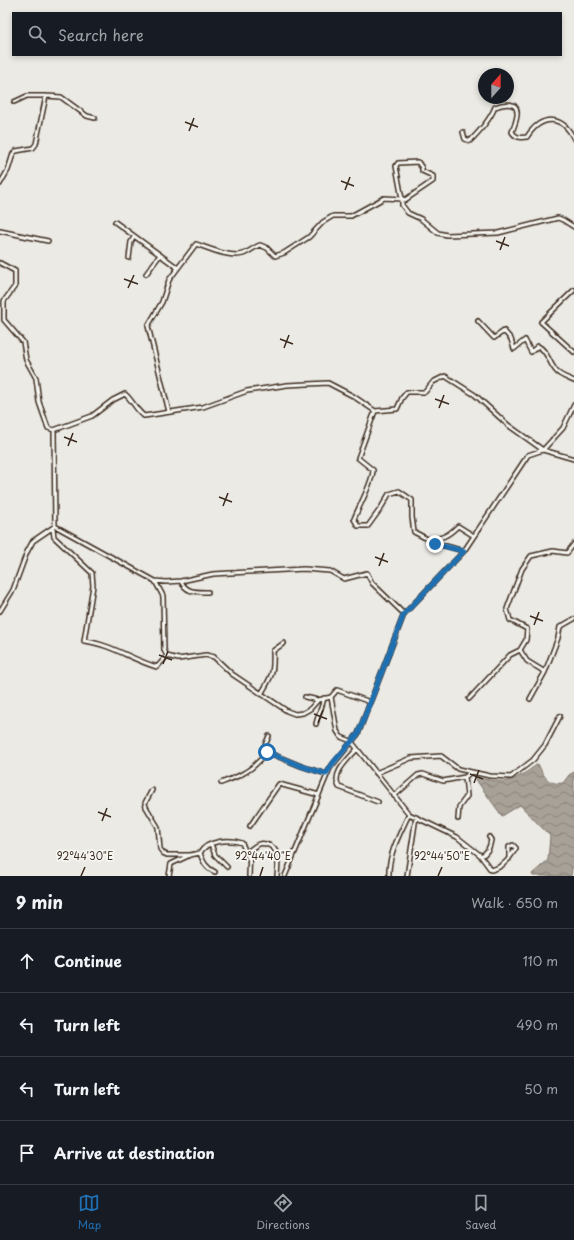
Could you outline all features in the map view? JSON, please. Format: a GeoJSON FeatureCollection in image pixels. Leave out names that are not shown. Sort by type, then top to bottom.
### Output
{"type":"FeatureCollection","features":[{"type":"Feature","properties":{"kind":"street"},"geometry":{"type":"LineString","coordinates":[[14,102],[27,96],[61,97],[87,116],[94,118]]}},
{"type":"Feature","properties":{"kind":"street"},"geometry":{"type":"LineString","coordinates":[[0,184],[8,170],[13,154],[16,151],[34,148],[46,96]]}},
{"type":"Feature","properties":{"kind":"street"},"geometry":{"type":"LineString","coordinates":[[463,132],[466,139],[470,141],[479,133],[496,107],[503,104],[511,104],[516,107],[518,113],[512,132],[515,136],[520,138],[527,137],[532,129],[539,123],[550,119],[562,123],[571,132],[574,139]]}},
{"type":"Feature","properties":{"kind":"street"},"geometry":{"type":"LineString","coordinates":[[169,412],[148,326],[162,302],[169,280],[196,244],[232,255],[243,254],[260,245],[267,248],[275,256],[284,253],[309,237],[323,222],[333,216],[351,216],[384,198],[402,199],[405,200],[433,181],[433,176],[422,171],[422,168],[418,162],[398,164],[396,166],[402,199],[402,205],[408,213],[421,219],[438,234],[498,233],[558,218],[574,227]]}},
{"type":"Feature","properties":{"kind":"street"},"geometry":{"type":"LineString","coordinates":[[114,222],[178,268]]}},
{"type":"Feature","properties":{"kind":"street"},"geometry":{"type":"LineString","coordinates":[[0,231],[48,241]]}},
{"type":"Feature","properties":{"kind":"street"},"geometry":{"type":"LineString","coordinates":[[128,258],[131,242],[134,237]]}},
{"type":"Feature","properties":{"kind":"street"},"geometry":{"type":"LineString","coordinates":[[146,274],[160,255]]}},
{"type":"Feature","properties":{"kind":"street"},"geometry":{"type":"LineString","coordinates":[[0,263],[15,271],[14,286],[4,301],[4,320],[23,342],[26,360],[36,378],[40,402],[48,428],[54,430],[92,416],[113,400],[125,394],[133,401],[138,411],[144,416],[203,407],[247,391],[288,385],[328,383],[353,396],[375,411],[397,409],[402,398],[407,392],[425,392],[433,382],[445,376],[475,395],[508,425],[543,450],[574,459]]}},
{"type":"Feature","properties":{"kind":"street"},"geometry":{"type":"LineString","coordinates":[[574,290],[541,322],[574,352]]}},
{"type":"Feature","properties":{"kind":"street"},"geometry":{"type":"LineString","coordinates":[[478,321],[494,338],[504,332],[511,339],[514,349],[525,340],[531,352],[538,346],[542,348],[556,372],[561,376],[574,381]]}},
{"type":"Feature","properties":{"kind":"street"},"geometry":{"type":"LineString","coordinates":[[286,876],[326,774],[358,734],[404,614],[464,551],[528,455],[543,450],[563,428],[574,405]]}},
{"type":"Feature","properties":{"kind":"street"},"geometry":{"type":"LineString","coordinates":[[375,411],[358,458],[373,470],[373,476],[354,519],[358,526],[368,526],[389,494],[399,491],[412,500],[414,532],[435,544],[464,551]]}},
{"type":"Feature","properties":{"kind":"street"},"geometry":{"type":"LineString","coordinates":[[54,430],[54,537],[92,573],[93,586],[84,641],[105,645],[143,663],[157,667],[167,656]]}},
{"type":"Feature","properties":{"kind":"street"},"geometry":{"type":"LineString","coordinates":[[427,540],[440,539],[452,533],[458,526],[474,536]]}},
{"type":"Feature","properties":{"kind":"street"},"geometry":{"type":"LineString","coordinates":[[54,528],[155,581],[181,581],[214,574],[304,569],[330,571],[344,579],[367,573],[372,583],[404,614]]}},
{"type":"Feature","properties":{"kind":"street"},"geometry":{"type":"LineString","coordinates":[[0,611],[13,590],[27,552],[33,541],[45,532],[54,528]]}},
{"type":"Feature","properties":{"kind":"street"},"geometry":{"type":"LineString","coordinates":[[469,699],[510,655],[520,650],[526,640],[527,629],[510,620],[507,609],[522,568],[531,556],[553,551],[567,552],[574,544]]}},
{"type":"Feature","properties":{"kind":"street"},"geometry":{"type":"LineString","coordinates":[[155,581],[163,596],[164,650],[167,656],[178,659],[206,655],[214,658],[232,674],[287,711],[295,714],[303,713],[310,709],[318,700],[331,697],[338,690],[370,702]]}},
{"type":"Feature","properties":{"kind":"street"},"geometry":{"type":"LineString","coordinates":[[181,581],[184,586],[192,592],[208,592]]}},
{"type":"Feature","properties":{"kind":"street"},"geometry":{"type":"LineString","coordinates":[[530,699],[545,672],[558,638],[560,627],[574,620]]}},
{"type":"Feature","properties":{"kind":"street"},"geometry":{"type":"LineString","coordinates":[[261,694],[271,678],[274,665],[273,651],[284,643]]}},
{"type":"Feature","properties":{"kind":"street"},"geometry":{"type":"LineString","coordinates":[[520,650],[527,661],[545,672]]}},
{"type":"Feature","properties":{"kind":"street"},"geometry":{"type":"LineString","coordinates":[[305,697],[318,700]]}},
{"type":"Feature","properties":{"kind":"street"},"geometry":{"type":"LineString","coordinates":[[331,697],[338,730],[341,737],[351,741],[409,814],[457,837],[481,856],[491,870],[499,868],[509,859]]}},
{"type":"Feature","properties":{"kind":"street"},"geometry":{"type":"LineString","coordinates":[[316,724],[324,698]]}},
{"type":"Feature","properties":{"kind":"street"},"geometry":{"type":"LineString","coordinates":[[376,773],[412,758],[441,756],[458,769],[490,776],[511,777],[533,760],[545,745],[560,716]]}},
{"type":"Feature","properties":{"kind":"street"},"geometry":{"type":"LineString","coordinates":[[221,783],[243,774],[259,762],[269,736]]}},
{"type":"Feature","properties":{"kind":"street"},"geometry":{"type":"LineString","coordinates":[[357,749],[336,775],[336,782],[339,787],[378,802]]}},
{"type":"Feature","properties":{"kind":"street"},"geometry":{"type":"LineString","coordinates":[[262,756],[267,752],[301,766],[326,774]]}},
{"type":"Feature","properties":{"kind":"street"},"geometry":{"type":"LineString","coordinates":[[394,796],[418,775],[423,774],[443,781],[465,777],[472,772]]}},
{"type":"Feature","properties":{"kind":"street"},"geometry":{"type":"LineString","coordinates":[[458,819],[458,807],[467,796],[465,777]]}},
{"type":"Feature","properties":{"kind":"street"},"geometry":{"type":"LineString","coordinates":[[250,826],[279,784],[319,795]]}},
{"type":"Feature","properties":{"kind":"street"},"geometry":{"type":"LineString","coordinates":[[152,790],[145,803],[158,827],[160,849],[163,853],[167,855],[190,855],[200,853],[202,849],[211,844],[222,841],[236,841],[242,843],[249,860]]}},
{"type":"Feature","properties":{"kind":"street"},"geometry":{"type":"LineString","coordinates":[[389,876],[388,865],[409,814]]}},
{"type":"Feature","properties":{"kind":"street"},"geometry":{"type":"LineString","coordinates":[[407,876],[416,817]]}},
{"type":"Feature","properties":{"kind":"street"},"geometry":{"type":"LineString","coordinates":[[481,856],[485,855],[489,850],[491,840],[489,837]]}},
{"type":"Feature","properties":{"kind":"street"},"geometry":{"type":"LineString","coordinates":[[249,876],[250,850],[256,845],[263,843],[272,845],[276,850],[278,858],[277,876]]}},
{"type":"Feature","properties":{"kind":"street"},"geometry":{"type":"LineString","coordinates":[[211,844],[215,855],[227,867]]}},
{"type":"Feature","properties":{"kind":"street"},"geometry":{"type":"LineString","coordinates":[[200,853],[202,860],[208,869],[215,872]]}},
{"type":"Feature","properties":{"kind":"street"},"geometry":{"type":"LineString","coordinates":[[169,876],[171,864],[190,855]]}},
{"type":"Feature","properties":{"kind":"water"},"geometry":{"type":"Polygon","coordinates":[[[538,764],[544,776],[553,783],[563,783],[569,775],[574,772],[574,857],[571,876],[533,876],[532,874],[548,860],[550,836],[520,805],[502,816],[474,777],[494,781],[508,781],[514,779],[538,764]]]}},
{"type":"Feature","properties":{"kind":"route"},"geometry":{"type":"LineString","coordinates":[[267,752],[301,766],[326,774],[333,763],[358,734],[404,614],[464,551],[435,544]]}}]}
